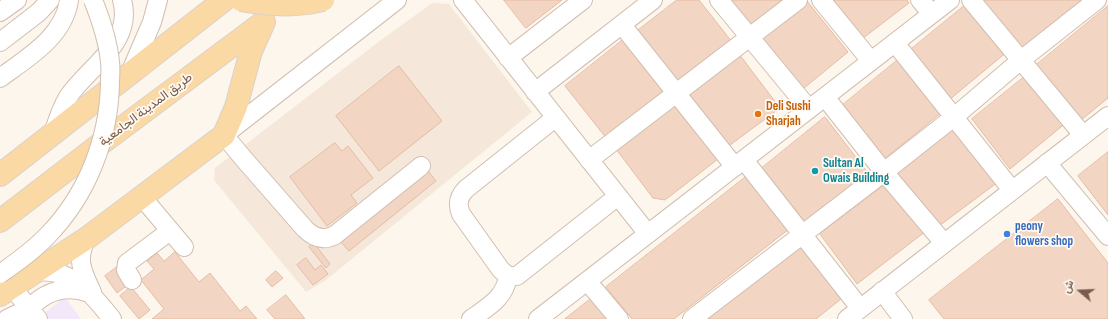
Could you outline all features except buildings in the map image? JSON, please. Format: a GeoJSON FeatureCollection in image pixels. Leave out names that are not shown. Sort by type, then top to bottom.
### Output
{"type":"FeatureCollection","features":[{"type":"Feature","properties":{"kind":"main road"},"geometry":{"type":"LineString","coordinates":[[0,175],[224,0]]}},
{"type":"Feature","properties":{"kind":"main road"},"geometry":{"type":"LineString","coordinates":[[240,0],[263,4],[296,4],[323,0]]}},
{"type":"Feature","properties":{"kind":"main road","name":"طريق المدينة الجامعية"},"geometry":{"type":"LineString","coordinates":[[0,221],[292,0]]}},
{"type":"Feature","properties":{"kind":"main road"},"geometry":{"type":"LineString","coordinates":[[2,284],[36,272],[87,238],[224,134],[236,107],[250,51],[264,22]]}},
{"type":"Feature","properties":{"kind":"main road"},"geometry":{"type":"LineString","coordinates":[[2,284],[49,245],[69,222],[86,193],[98,162],[103,142]]}},
{"type":"Feature","properties":{"kind":"street"},"geometry":{"type":"LineString","coordinates":[[0,12],[17,0]]}},
{"type":"Feature","properties":{"kind":"street"},"geometry":{"type":"LineString","coordinates":[[0,42],[39,12],[50,0]]}},
{"type":"Feature","properties":{"kind":"street"},"geometry":{"type":"LineString","coordinates":[[0,78],[40,48],[53,36],[62,21],[69,0]]}},
{"type":"Feature","properties":{"kind":"street"},"geometry":{"type":"LineString","coordinates":[[33,314],[2,284],[25,256],[48,235],[63,217],[84,185],[96,157],[105,127],[109,104],[111,63],[105,32],[93,0]]}},
{"type":"Feature","properties":{"kind":"street"},"geometry":{"type":"LineString","coordinates":[[53,134],[60,113],[69,96],[110,50],[118,38],[124,24],[125,9],[122,0]]}},
{"type":"Feature","properties":{"kind":"street"},"geometry":{"type":"LineString","coordinates":[[130,74],[152,22],[158,0]]}},
{"type":"Feature","properties":{"kind":"street"},"geometry":{"type":"LineString","coordinates":[[397,0],[224,134],[305,229],[319,238],[334,235],[421,166]]}},
{"type":"Feature","properties":{"kind":"street"},"geometry":{"type":"LineString","coordinates":[[463,0],[648,234]]}},
{"type":"Feature","properties":{"kind":"street"},"geometry":{"type":"LineString","coordinates":[[508,58],[583,0]]}},
{"type":"Feature","properties":{"kind":"street"},"geometry":{"type":"LineString","coordinates":[[535,92],[653,0]]}},
{"type":"Feature","properties":{"kind":"street"},"geometry":{"type":"LineString","coordinates":[[719,0],[809,110]]}},
{"type":"Feature","properties":{"kind":"street"},"geometry":{"type":"LineString","coordinates":[[589,160],[798,0]]}},
{"type":"Feature","properties":{"kind":"street"},"geometry":{"type":"LineString","coordinates":[[820,0],[872,61]]}},
{"type":"Feature","properties":{"kind":"street"},"geometry":{"type":"LineString","coordinates":[[920,0],[932,14]]}},
{"type":"Feature","properties":{"kind":"street"},"geometry":{"type":"LineString","coordinates":[[538,319],[950,0]]}},
{"type":"Feature","properties":{"kind":"street"},"geometry":{"type":"LineString","coordinates":[[972,0],[1083,135]]}},
{"type":"Feature","properties":{"kind":"street"},"geometry":{"type":"LineString","coordinates":[[692,319],[954,117],[1021,60],[1097,0]]}},
{"type":"Feature","properties":{"kind":"street"},"geometry":{"type":"LineString","coordinates":[[622,25],[676,93],[802,235],[854,314],[1108,116]]}},
{"type":"Feature","properties":{"kind":"street"},"geometry":{"type":"LineString","coordinates":[[895,43],[1012,190]]}},
{"type":"Feature","properties":{"kind":"street"},"geometry":{"type":"LineString","coordinates":[[825,97],[884,172],[944,243]]}},
{"type":"Feature","properties":{"kind":"street"},"geometry":{"type":"LineString","coordinates":[[556,118],[466,189],[458,203],[461,214],[500,270],[508,276],[517,276],[618,196]]}},
{"type":"Feature","properties":{"kind":"street"},"geometry":{"type":"LineString","coordinates":[[1047,163],[1108,236]]}},
{"type":"Feature","properties":{"kind":"street"},"geometry":{"type":"LineString","coordinates":[[142,197],[184,247]]}},
{"type":"Feature","properties":{"kind":"street"},"geometry":{"type":"LineString","coordinates":[[132,280],[126,270],[127,264],[170,231]]}},
{"type":"Feature","properties":{"kind":"street"},"geometry":{"type":"LineString","coordinates":[[87,238],[81,252],[81,266],[93,295]]}},
{"type":"Feature","properties":{"kind":"street"},"geometry":{"type":"LineString","coordinates":[[36,272],[53,271],[61,273],[72,279],[93,295],[112,319]]}},
{"type":"Feature","properties":{"kind":"street"},"geometry":{"type":"LineString","coordinates":[[471,319],[499,298],[505,288],[508,276]]}},
{"type":"Feature","properties":{"kind":"street"},"geometry":{"type":"LineString","coordinates":[[588,281],[619,319]]}},
{"type":"Feature","properties":{"kind":"street"},"geometry":{"type":"LineString","coordinates":[[8,319],[33,314],[43,297],[56,291],[75,290],[84,291],[93,295]]}},
{"type":"Feature","properties":{"kind":"street"},"geometry":{"type":"LineString","coordinates":[[882,291],[903,319]]}},
{"type":"Feature","properties":{"kind":"shaded area"},"geometry":{"type":"Polygon","coordinates":[[[432,3],[449,4],[532,112],[326,280],[306,292],[214,180],[215,168],[377,43],[432,3]]]}},
{"type":"Feature","properties":{"kind":"shaded area"},"geometry":{"type":"Polygon","coordinates":[[[65,297],[81,319],[37,319],[65,297]]]}},
{"type":"Feature","properties":{"kind":"place","name":"Deli Sushi Sharjah"},"geometry":{"type":"Point","coordinates":[758,114]}},
{"type":"Feature","properties":{"kind":"place","name":"Sultan Al Owais Building"},"geometry":{"type":"Point","coordinates":[815,171]}},
{"type":"Feature","properties":{"kind":"place","name":"peony flowers shop"},"geometry":{"type":"Point","coordinates":[1007,234]}}]}
